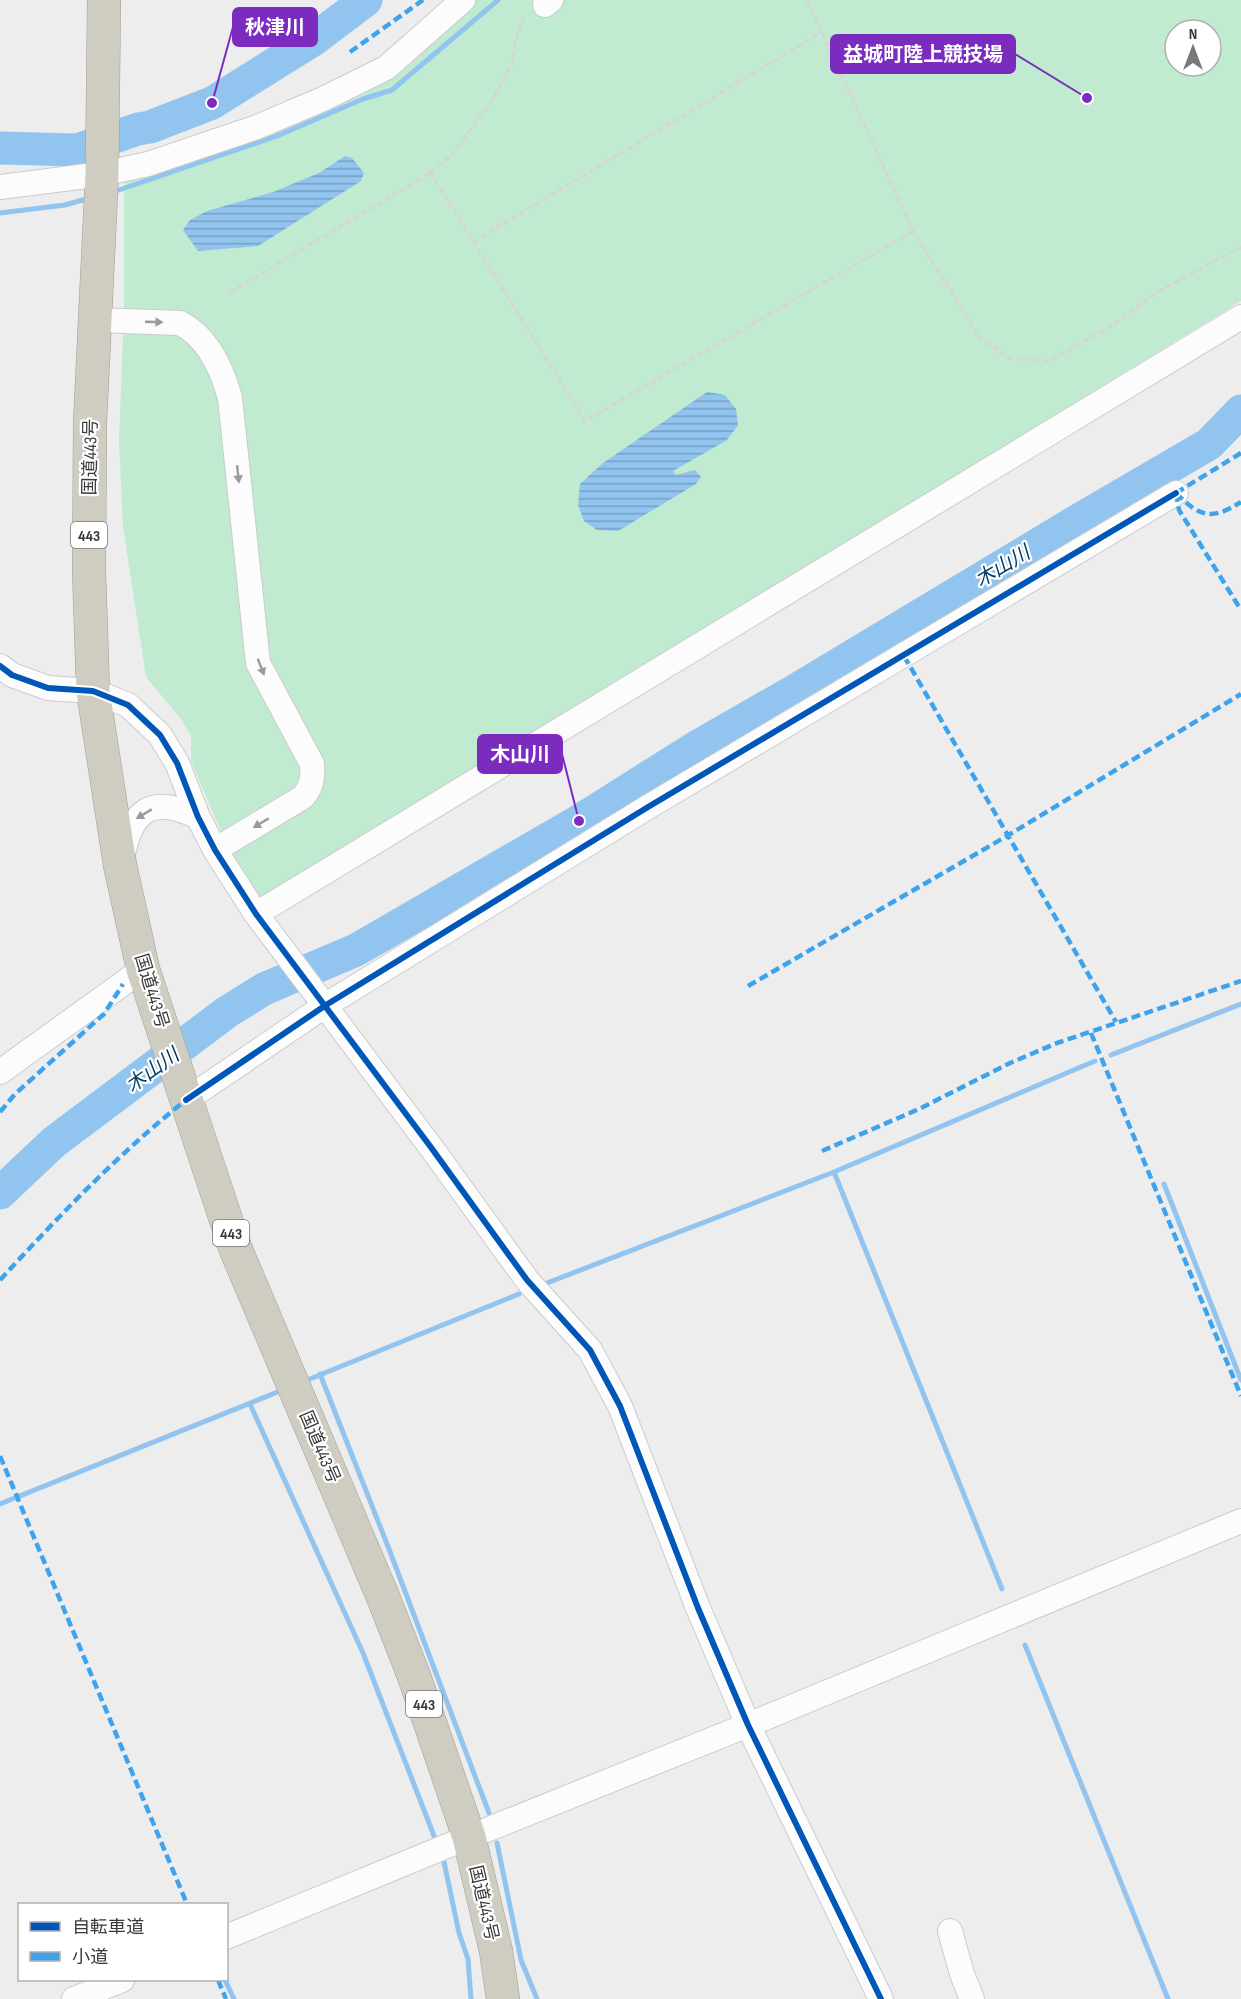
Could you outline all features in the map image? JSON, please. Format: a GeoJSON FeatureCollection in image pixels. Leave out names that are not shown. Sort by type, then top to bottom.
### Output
{"type":"FeatureCollection","features":[{"type":"Feature","properties":{"kind":"highway","name":"国道443号"},"geometry":{"type":"LineString","coordinates":[[104,0],[101,188],[90,423],[89,571],[93,692],[120,865],[146,976],[236,1250],[383,1597],[414,1676],[469,1836],[496,1951],[503,1999]]}},
{"type":"Feature","properties":{"kind":"street"},"geometry":{"type":"LineString","coordinates":[[0,187],[101,188],[148,164],[257,127],[323,99],[386,68],[463,0]]}},
{"type":"Feature","properties":{"kind":"street"},"geometry":{"type":"LineString","coordinates":[[260,919],[1241,317]]}},
{"type":"Feature","properties":{"kind":"street"},"geometry":{"type":"LineString","coordinates":[[96,320],[180,323],[192,329],[202,339],[216,362],[230,398],[258,663],[312,764],[313,777],[310,788],[303,797],[215,850]]}},
{"type":"Feature","properties":{"kind":"street"},"geometry":{"type":"LineString","coordinates":[[186,1100],[326,1005],[658,801],[1176,493]]}},
{"type":"Feature","properties":{"kind":"street"},"geometry":{"type":"LineString","coordinates":[[0,666],[12,675],[48,688],[93,692],[128,705],[160,735],[177,763],[198,817],[215,850],[260,919],[326,1005],[527,1280],[590,1350],[620,1406],[698,1608],[748,1725],[881,1999]]}},
{"type":"Feature","properties":{"kind":"street"},"geometry":{"type":"LineString","coordinates":[[120,865],[125,840],[135,820],[145,811],[164,806],[180,808],[198,817]]}},
{"type":"Feature","properties":{"kind":"street"},"geometry":{"type":"LineString","coordinates":[[0,1072],[146,976]]}},
{"type":"Feature","properties":{"kind":"street"},"geometry":{"type":"LineString","coordinates":[[228,1936],[469,1836],[748,1725],[1241,1521]]}},
{"type":"Feature","properties":{"kind":"street"},"geometry":{"type":"LineString","coordinates":[[950,1931],[962,1974],[972,1999]]}},
{"type":"Feature","properties":{"kind":"street"},"geometry":{"type":"LineString","coordinates":[[74,1999],[119,1981]]}},
{"type":"Feature","properties":{"kind":"path"},"geometry":{"type":"LineString","coordinates":[[807,0],[914,231],[981,339],[1008,358],[1049,362],[1115,324],[1156,292],[1241,247]]}},
{"type":"Feature","properties":{"kind":"path"},"geometry":{"type":"LineString","coordinates":[[230,292],[430,172],[451,156],[490,102],[512,64],[515,43],[523,18],[548,2]]}},
{"type":"Feature","properties":{"kind":"path"},"geometry":{"type":"LineString","coordinates":[[472,242],[822,32]]}},
{"type":"Feature","properties":{"kind":"path"},"geometry":{"type":"LineString","coordinates":[[430,172],[585,421],[914,231]]}},
{"type":"Feature","properties":{"kind":"green space"},"geometry":{"type":"Polygon","coordinates":[[[472,0],[1241,0],[1241,301],[261,902],[237,865],[191,761],[191,736],[181,719],[146,677],[123,527],[119,441],[124,310],[124,181],[247,141],[472,0]]]}},
{"type":"Feature","properties":{"kind":"water"},"geometry":{"type":"Polygon","coordinates":[[[345,156],[352,158],[364,173],[361,181],[258,246],[198,251],[183,230],[190,220],[207,211],[273,192],[319,173],[345,156]]]}},
{"type":"Feature","properties":{"kind":"water"},"geometry":{"type":"Polygon","coordinates":[[[707,392],[725,395],[736,409],[738,425],[727,440],[673,471],[676,475],[695,470],[701,477],[696,484],[618,531],[597,530],[584,521],[578,505],[580,484],[603,463],[707,392]]]}},
{"type":"Feature","properties":{"kind":"waterway"},"geometry":{"type":"LineString","coordinates":[[0,148],[77,150],[150,127],[212,103],[313,40],[366,0]]}},
{"type":"Feature","properties":{"kind":"waterway"},"geometry":{"type":"LineString","coordinates":[[113,192],[277,136],[363,99],[392,90],[498,0]]}},
{"type":"Feature","properties":{"kind":"waterway"},"geometry":{"type":"LineString","coordinates":[[0,213],[65,205],[90,198]]}},
{"type":"Feature","properties":{"kind":"waterway","name":"木山川"},"geometry":{"type":"LineString","coordinates":[[0,1193],[54,1142],[227,1012],[264,989],[356,950],[579,821],[698,746],[1209,444],[1241,411]]}},
{"type":"Feature","properties":{"kind":"waterway"},"geometry":{"type":"LineString","coordinates":[[1111,1055],[1241,1004]]}},
{"type":"Feature","properties":{"kind":"waterway"},"geometry":{"type":"LineString","coordinates":[[547,1283],[834,1172],[1095,1061]]}},
{"type":"Feature","properties":{"kind":"waterway"},"geometry":{"type":"LineString","coordinates":[[834,1172],[1002,1589]]}},
{"type":"Feature","properties":{"kind":"waterway"},"geometry":{"type":"LineString","coordinates":[[1164,1184],[1241,1380]]}},
{"type":"Feature","properties":{"kind":"waterway"},"geometry":{"type":"LineString","coordinates":[[305,1381],[519,1294]]}},
{"type":"Feature","properties":{"kind":"waterway"},"geometry":{"type":"LineString","coordinates":[[320,1374],[489,1813]]}},
{"type":"Feature","properties":{"kind":"waterway"},"geometry":{"type":"LineString","coordinates":[[0,1504],[285,1389]]}},
{"type":"Feature","properties":{"kind":"waterway"},"geometry":{"type":"LineString","coordinates":[[250,1404],[363,1653],[436,1841]]}},
{"type":"Feature","properties":{"kind":"waterway"},"geometry":{"type":"LineString","coordinates":[[1025,1645],[1168,1999]]}},
{"type":"Feature","properties":{"kind":"waterway"},"geometry":{"type":"LineString","coordinates":[[497,1843],[521,1960],[537,1999]]}},
{"type":"Feature","properties":{"kind":"waterway"},"geometry":{"type":"LineString","coordinates":[[444,1862],[459,1933],[468,1959],[471,1999]]}},
{"type":"Feature","properties":{"kind":"waterway"},"geometry":{"type":"LineString","coordinates":[[225,1981],[234,1999]]}},
{"type":"Feature","properties":{"kind":"marked path"},"geometry":{"type":"LineString","coordinates":[[350,52],[423,0]]}},
{"type":"Feature","properties":{"kind":"marked path"},"geometry":{"type":"LineString","coordinates":[[1176,493],[1241,453]]}},
{"type":"Feature","properties":{"kind":"marked path"},"geometry":{"type":"LineString","coordinates":[[1176,493],[1179,510],[1241,610]]}},
{"type":"Feature","properties":{"kind":"marked path"},"geometry":{"type":"LineString","coordinates":[[1176,493],[1192,507],[1206,514],[1222,512],[1241,502]]}},
{"type":"Feature","properties":{"kind":"marked path"},"geometry":{"type":"LineString","coordinates":[[904,656],[1116,1022]]}},
{"type":"Feature","properties":{"kind":"marked path"},"geometry":{"type":"LineString","coordinates":[[748,986],[1007,836],[1241,694]]}},
{"type":"Feature","properties":{"kind":"marked path"},"geometry":{"type":"LineString","coordinates":[[822,1151],[919,1109],[1010,1063],[1057,1043],[1241,981]]}},
{"type":"Feature","properties":{"kind":"marked path"},"geometry":{"type":"LineString","coordinates":[[0,1112],[15,1094],[104,1014],[123,984]]}},
{"type":"Feature","properties":{"kind":"marked path"},"geometry":{"type":"LineString","coordinates":[[1091,1033],[1241,1396]]}},
{"type":"Feature","properties":{"kind":"marked path"},"geometry":{"type":"LineString","coordinates":[[0,1280],[90,1186],[186,1100]]}},
{"type":"Feature","properties":{"kind":"marked path"},"geometry":{"type":"LineString","coordinates":[[0,1456],[187,1903]]}},
{"type":"Feature","properties":{"kind":"marked path"},"geometry":{"type":"LineString","coordinates":[[218,1981],[226,1999]]}},
{"type":"Feature","properties":{"kind":"cycle path"},"geometry":{"type":"LineString","coordinates":[[186,1100],[326,1005],[648,807],[1176,493]]}},
{"type":"Feature","properties":{"kind":"cycle path"},"geometry":{"type":"LineString","coordinates":[[0,666],[12,675],[48,688],[93,691],[128,705],[160,735],[177,763],[198,817],[215,850],[256,914],[527,1280],[590,1350],[620,1406],[698,1608],[748,1725],[881,1999]]}},
{"type":"Feature","properties":{"kind":"place","name":"益城町陸上競技場"},"geometry":{"type":"Point","coordinates":[1087,98]}},
{"type":"Feature","properties":{"kind":"place","name":"秋津川"},"geometry":{"type":"Point","coordinates":[212,103]}},
{"type":"Feature","properties":{"kind":"place","name":"木山川"},"geometry":{"type":"Point","coordinates":[579,821]}}]}
